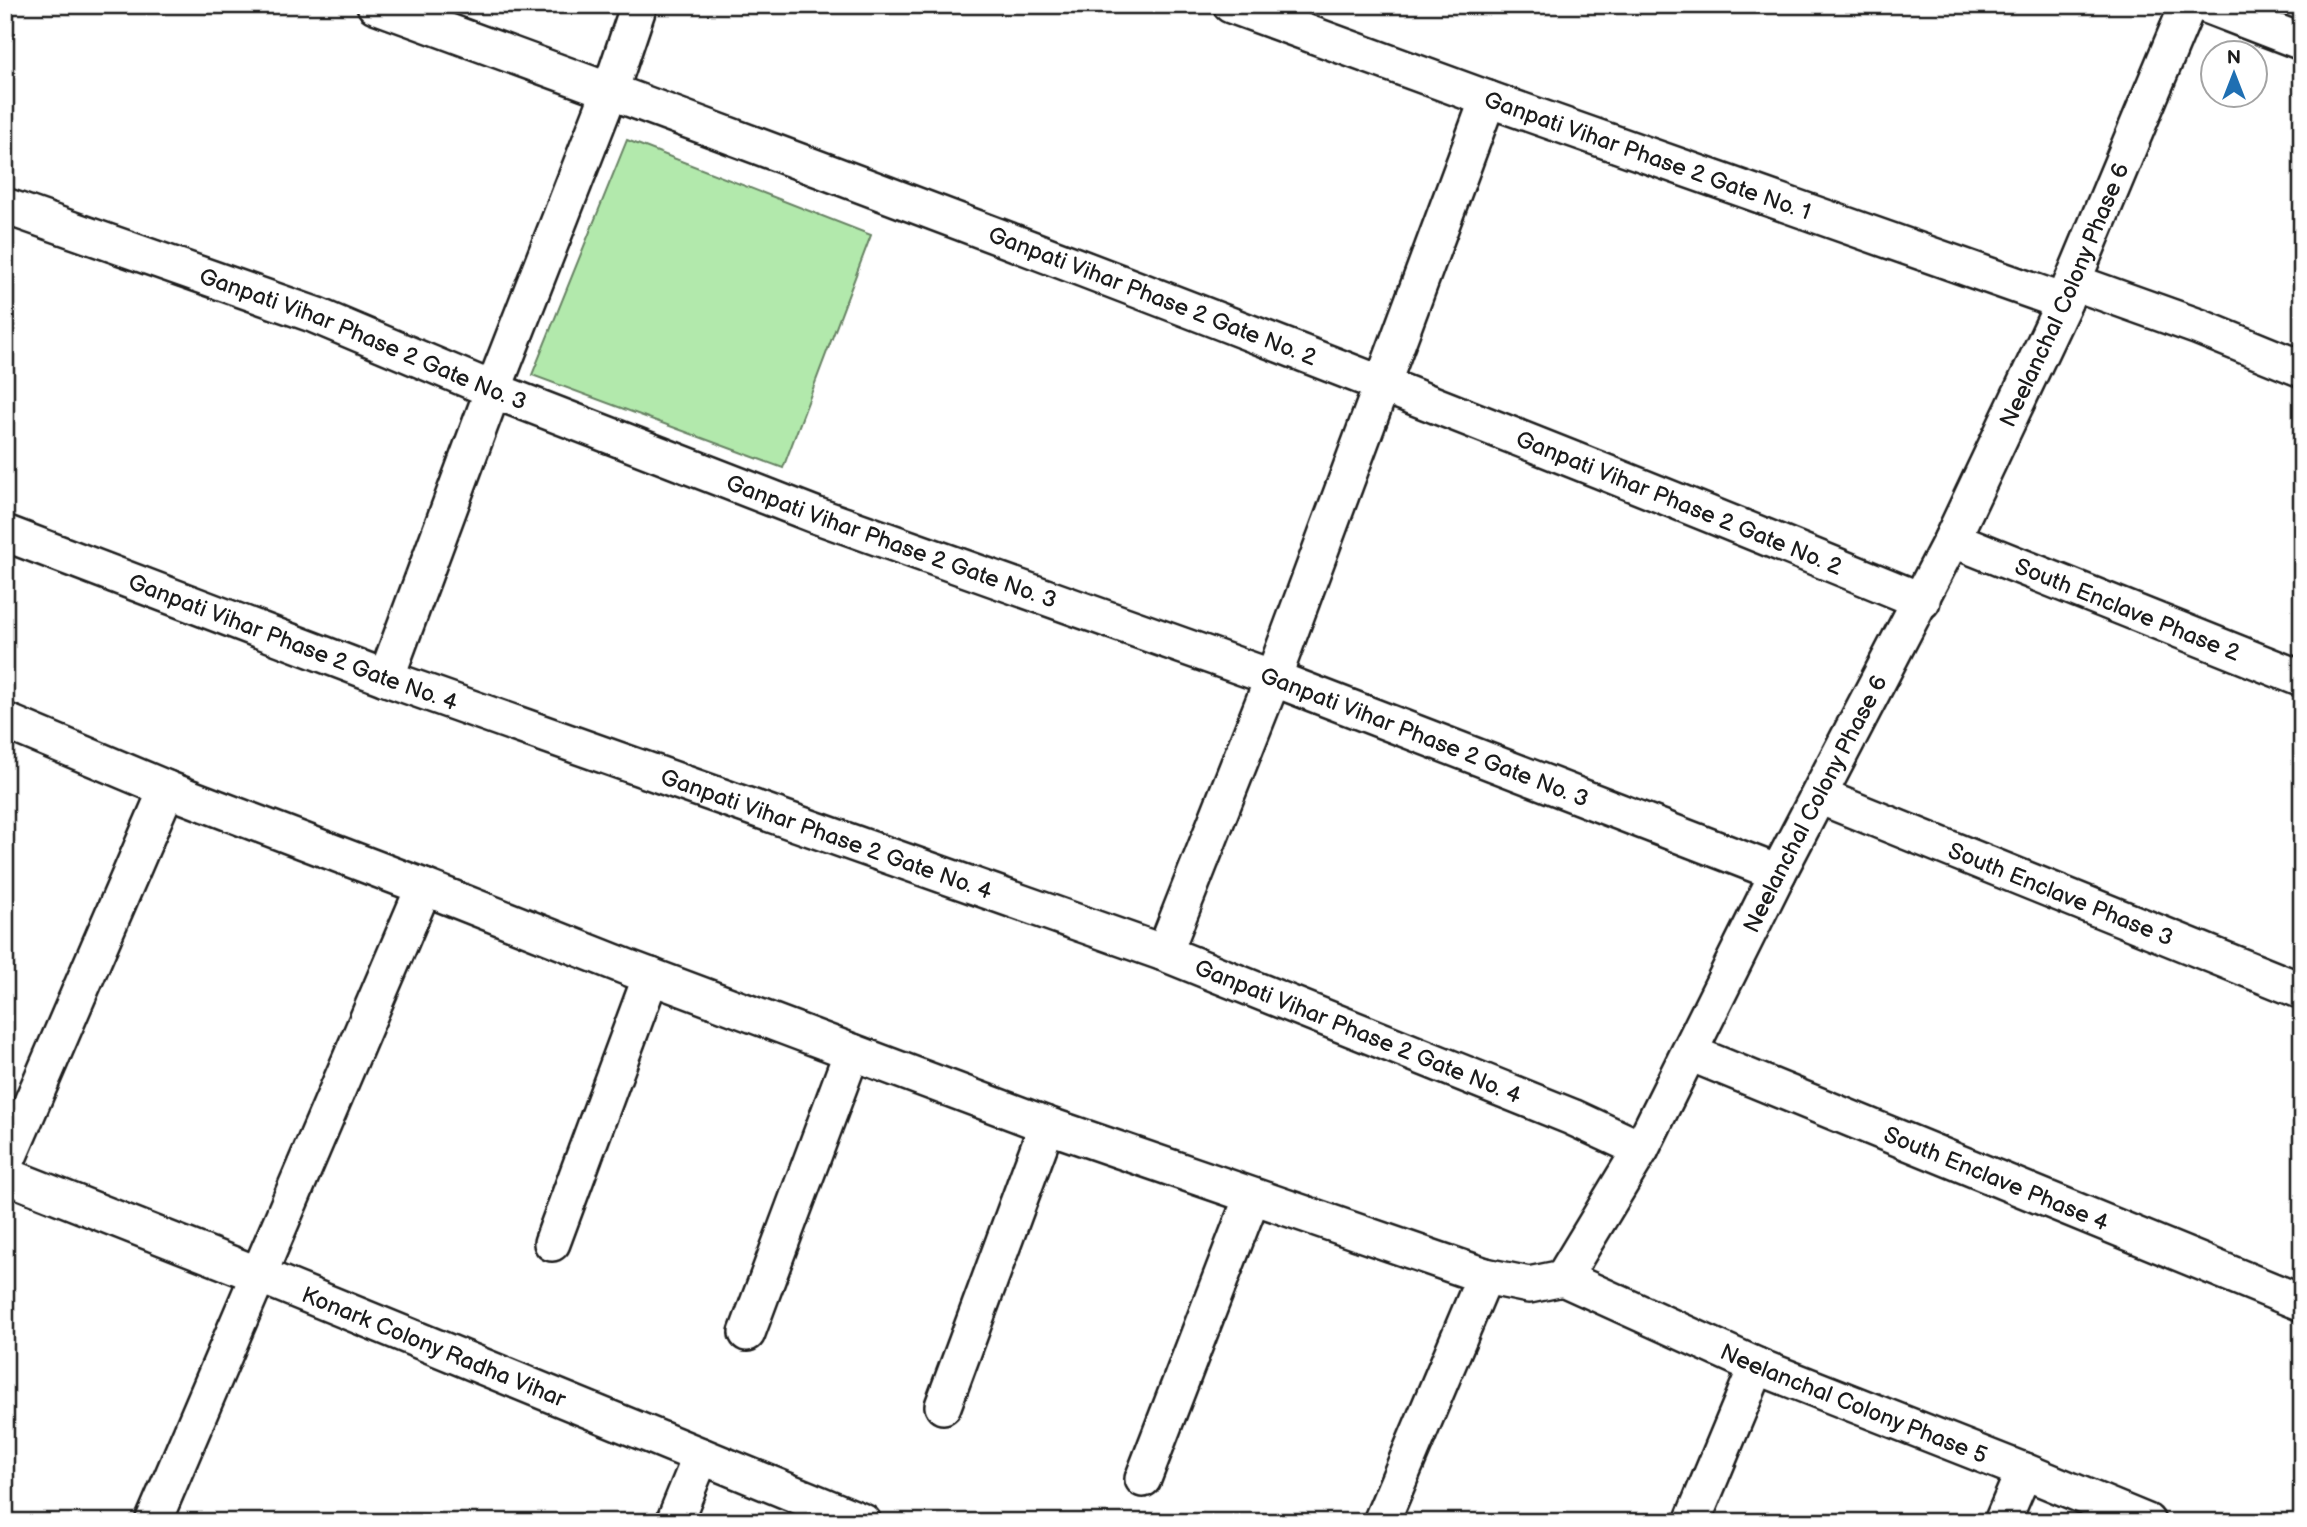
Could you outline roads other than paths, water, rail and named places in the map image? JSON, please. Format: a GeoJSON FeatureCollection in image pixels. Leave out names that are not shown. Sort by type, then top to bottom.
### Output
{"type":"FeatureCollection","features":[{"type":"Feature","properties":{"kind":"street","name":"Ganpati Vihar Phase 2 Gate No. 2"},"geometry":{"type":"LineString","coordinates":[[374,5],[610,91],[1382,383],[1922,601]]}},
{"type":"Feature","properties":{"kind":"street"},"geometry":{"type":"LineString","coordinates":[[386,678],[493,390],[610,91],[639,5]]}},
{"type":"Feature","properties":{"kind":"street","name":"Ganpati Vihar Phase 2 Gate No. 1"},"geometry":{"type":"LineString","coordinates":[[1231,5],[1488,99],[2069,292],[2199,327],[2302,369]]}},
{"type":"Feature","properties":{"kind":"street","name":"Neelanchal Colony Phase 6"},"geometry":{"type":"LineString","coordinates":[[1563,1278],[1641,1149],[1778,873],[1922,601],[2069,292],[2188,5]]}},
{"type":"Feature","properties":{"kind":"street"},"geometry":{"type":"LineString","coordinates":[[2206,5],[2302,42]]}},
{"type":"Feature","properties":{"kind":"street"},"geometry":{"type":"LineString","coordinates":[[1164,953],[1273,678],[1488,99]]}},
{"type":"Feature","properties":{"kind":"street","name":"Ganpati Vihar Phase 2 Gate No. 3"},"geometry":{"type":"LineString","coordinates":[[5,206],[315,315],[493,390],[815,514],[1273,678],[1778,873]]}},
{"type":"Feature","properties":{"kind":"street","name":"Ganpati Vihar Phase 2 Gate No. 4"},"geometry":{"type":"LineString","coordinates":[[5,533],[386,678],[1164,953],[1572,1117],[1641,1149]]}},
{"type":"Feature","properties":{"kind":"street","name":"South Enclave Phase 2"},"geometry":{"type":"LineString","coordinates":[[1952,539],[2302,679]]}},
{"type":"Feature","properties":{"kind":"street"},"geometry":{"type":"LineString","coordinates":[[5,721],[167,789],[1047,1125],[1485,1276],[1529,1285],[1563,1278]]}},
{"type":"Feature","properties":{"kind":"street"},"geometry":{"type":"LineString","coordinates":[[5,1165],[167,789]]}},
{"type":"Feature","properties":{"kind":"street","name":"South Enclave Phase 3"},"geometry":{"type":"LineString","coordinates":[[1819,796],[2302,991]]}},
{"type":"Feature","properties":{"kind":"street"},"geometry":{"type":"LineString","coordinates":[[153,1522],[424,887]]}},
{"type":"Feature","properties":{"kind":"street"},"geometry":{"type":"LineString","coordinates":[[552,1243],[651,976]]}},
{"type":"Feature","properties":{"kind":"street"},"geometry":{"type":"LineString","coordinates":[[747,1333],[852,1052]]}},
{"type":"Feature","properties":{"kind":"street","name":"South Enclave Phase 4"},"geometry":{"type":"LineString","coordinates":[[1690,1053],[2302,1303]]}},
{"type":"Feature","properties":{"kind":"street"},"geometry":{"type":"LineString","coordinates":[[943,1406],[1047,1125]]}},
{"type":"Feature","properties":{"kind":"street","name":"Konark Colony Radha Vihar"},"geometry":{"type":"LineString","coordinates":[[5,1175],[259,1275],[863,1522]]}},
{"type":"Feature","properties":{"kind":"street"},"geometry":{"type":"LineString","coordinates":[[1143,1479],[1252,1197]]}},
{"type":"Feature","properties":{"kind":"street"},"geometry":{"type":"LineString","coordinates":[[1381,1522],[1485,1276]]}},
{"type":"Feature","properties":{"kind":"street","name":"Neelanchal Colony Phase 5"},"geometry":{"type":"LineString","coordinates":[[1563,1278],[1757,1366],[2147,1522]]}},
{"type":"Feature","properties":{"kind":"street"},"geometry":{"type":"LineString","coordinates":[[1692,1522],[1757,1366]]}},
{"type":"Feature","properties":{"kind":"street"},"geometry":{"type":"LineString","coordinates":[[674,1522],[701,1456]]}},
{"type":"Feature","properties":{"kind":"street"},"geometry":{"type":"LineString","coordinates":[[2002,1522],[2024,1471]]}}]}
